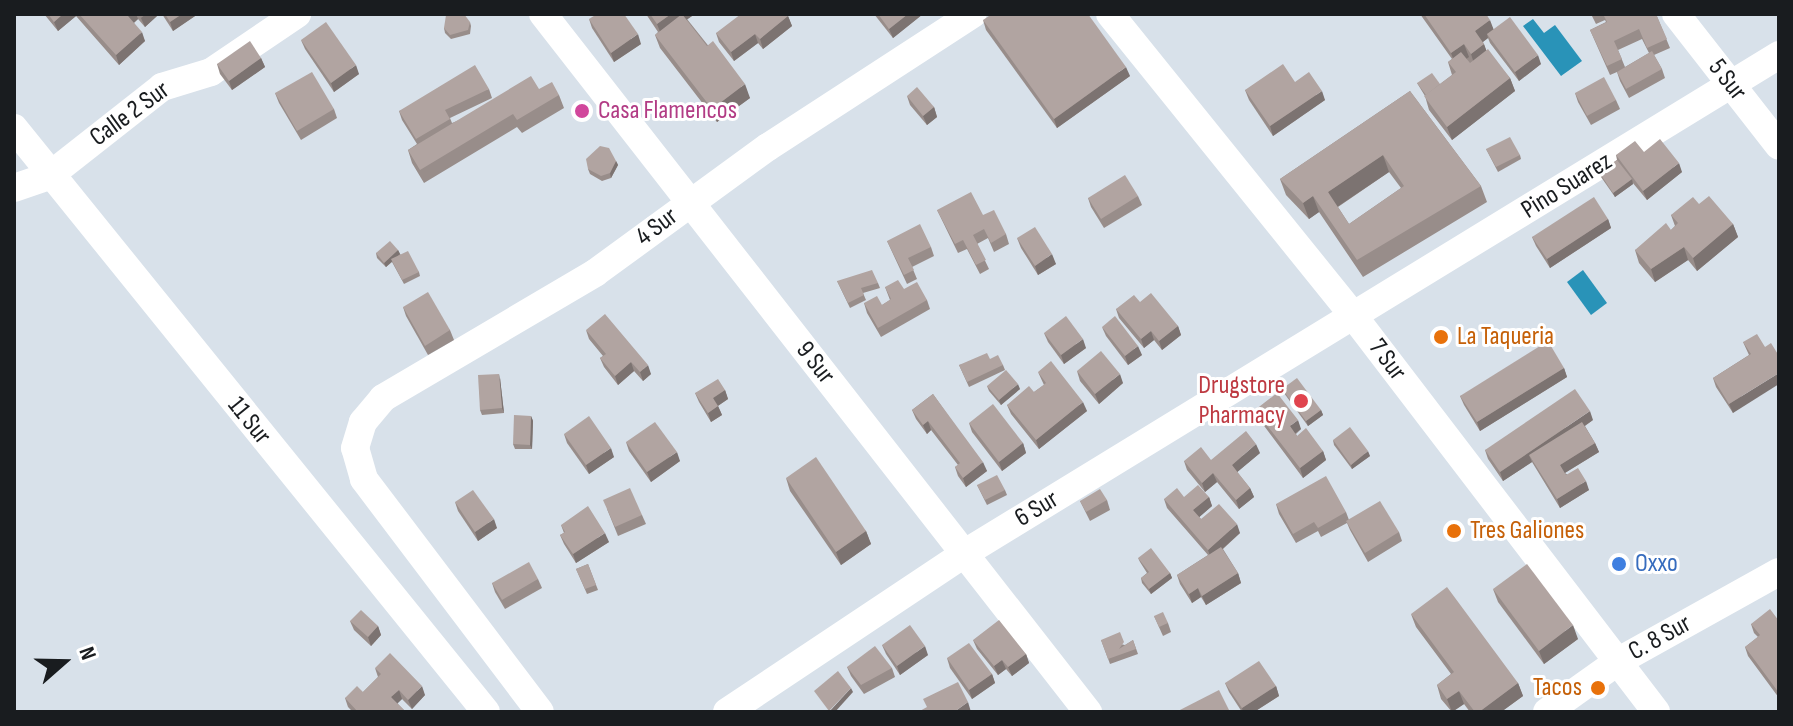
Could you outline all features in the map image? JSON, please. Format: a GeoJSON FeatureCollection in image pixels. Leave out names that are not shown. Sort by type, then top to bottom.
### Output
{"type":"FeatureCollection","features":[{"type":"Feature","properties":{"kind":"street","name":"Calle 2 Sur"},"geometry":{"type":"LineString","coordinates":[[14,188],[49,176],[162,87],[211,72],[297,14]]}},
{"type":"Feature","properties":{"kind":"street","name":"9 Sur"},"geometry":{"type":"LineString","coordinates":[[543,14],[1088,712]]}},
{"type":"Feature","properties":{"kind":"street","name":"4 Sur"},"geometry":{"type":"LineString","coordinates":[[540,712],[364,479],[355,448],[363,422],[383,398],[595,273],[690,202],[973,14]]}},
{"type":"Feature","properties":{"kind":"street","name":"7 Sur"},"geometry":{"type":"LineString","coordinates":[[1110,14],[1355,318],[1656,712]]}},
{"type":"Feature","properties":{"kind":"street","name":"5 Sur"},"geometry":{"type":"LineString","coordinates":[[1676,14],[1779,146]]}},
{"type":"Feature","properties":{"kind":"street","name":"Pino Suarez"},"geometry":{"type":"LineString","coordinates":[[1355,318],[1779,55]]}},
{"type":"Feature","properties":{"kind":"street","name":"11 Sur"},"geometry":{"type":"LineString","coordinates":[[14,128],[49,176],[486,712]]}},
{"type":"Feature","properties":{"kind":"street","name":"6 Sur"},"geometry":{"type":"LineString","coordinates":[[727,712],[965,553],[1355,318]]}},
{"type":"Feature","properties":{"kind":"street","name":"C. 8 Sur"},"geometry":{"type":"LineString","coordinates":[[1547,712],[1617,662],[1779,572]]}},
{"type":"Feature","properties":{"kind":"water"},"geometry":{"type":"Polygon","coordinates":[[[1533,19],[1544,33],[1555,25],[1582,61],[1561,76],[1523,26],[1533,19]]]}},
{"type":"Feature","properties":{"kind":"water"},"geometry":{"type":"Polygon","coordinates":[[[1583,270],[1607,303],[1591,315],[1567,282],[1583,270]]]}},
{"type":"Feature","properties":{"kind":"building"},"geometry":{"type":"Polygon","coordinates":[[[48,14],[63,14],[54,22],[48,14]]]}},
{"type":"Feature","properties":{"kind":"building"},"geometry":{"type":"Polygon","coordinates":[[[79,14],[130,14],[128,16],[142,32],[116,55],[79,14]]]}},
{"type":"Feature","properties":{"kind":"building"},"geometry":{"type":"Polygon","coordinates":[[[165,14],[182,14],[170,22],[165,14]]]}},
{"type":"Feature","properties":{"kind":"building"},"geometry":{"type":"Polygon","coordinates":[[[464,14],[470,22],[468,30],[450,35],[444,28],[446,15],[464,14]]]}},
{"type":"Feature","properties":{"kind":"building"},"geometry":{"type":"Polygon","coordinates":[[[597,14],[624,14],[638,34],[611,53],[589,19],[597,14]]]}},
{"type":"Feature","properties":{"kind":"building"},"geometry":{"type":"Polygon","coordinates":[[[650,14],[671,14],[657,24],[650,14]]]}},
{"type":"Feature","properties":{"kind":"building"},"geometry":{"type":"Polygon","coordinates":[[[682,14],[707,46],[713,41],[745,84],[712,109],[655,35],[682,14]]]}},
{"type":"Feature","properties":{"kind":"building"},"geometry":{"type":"Polygon","coordinates":[[[741,14],[788,16],[760,39],[755,34],[731,52],[716,33],[741,14]]]}},
{"type":"Feature","properties":{"kind":"building"},"geometry":{"type":"Polygon","coordinates":[[[878,14],[908,14],[889,29],[878,14]]]}},
{"type":"Feature","properties":{"kind":"building"},"geometry":{"type":"Polygon","coordinates":[[[992,14],[1088,14],[1126,67],[1054,119],[983,20],[992,14]]]}},
{"type":"Feature","properties":{"kind":"building"},"geometry":{"type":"Polygon","coordinates":[[[1424,14],[1486,14],[1490,20],[1475,31],[1484,44],[1471,54],[1464,44],[1451,53],[1424,14]]]}},
{"type":"Feature","properties":{"kind":"building"},"geometry":{"type":"Polygon","coordinates":[[[1603,14],[1656,14],[1667,39],[1647,48],[1639,29],[1614,41],[1622,59],[1607,66],[1590,30],[1607,22],[1603,14]]]}},
{"type":"Feature","properties":{"kind":"building"},"geometry":{"type":"Polygon","coordinates":[[[1510,17],[1538,55],[1515,72],[1487,34],[1510,17]]]}},
{"type":"Feature","properties":{"kind":"building"},"geometry":{"type":"Polygon","coordinates":[[[326,22],[356,65],[331,83],[301,40],[326,22]]]}},
{"type":"Feature","properties":{"kind":"building"},"geometry":{"type":"Polygon","coordinates":[[[250,41],[261,58],[229,81],[217,64],[250,41]]]}},
{"type":"Feature","properties":{"kind":"building"},"geometry":{"type":"Polygon","coordinates":[[[1488,49],[1510,78],[1447,127],[1424,96],[1456,72],[1448,62],[1461,52],[1470,63],[1488,49]]]}},
{"type":"Feature","properties":{"kind":"building"},"geometry":{"type":"Polygon","coordinates":[[[1652,51],[1662,69],[1626,89],[1617,72],[1652,51]]]}},
{"type":"Feature","properties":{"kind":"building"},"geometry":{"type":"Polygon","coordinates":[[[1283,64],[1295,82],[1309,72],[1322,91],[1270,126],[1245,90],[1283,64]]]}},
{"type":"Feature","properties":{"kind":"building"},"geometry":{"type":"Polygon","coordinates":[[[475,65],[489,89],[445,110],[450,119],[416,139],[399,111],[475,65]]]}},
{"type":"Feature","properties":{"kind":"building"},"geometry":{"type":"Polygon","coordinates":[[[312,72],[334,109],[297,131],[275,93],[312,72]]]}},
{"type":"Feature","properties":{"kind":"building"},"geometry":{"type":"Polygon","coordinates":[[[1432,73],[1440,84],[1426,95],[1417,83],[1432,73]]]}},
{"type":"Feature","properties":{"kind":"building"},"geometry":{"type":"Polygon","coordinates":[[[531,76],[539,89],[552,82],[559,95],[517,120],[513,114],[420,170],[408,150],[531,76]]]}},
{"type":"Feature","properties":{"kind":"building"},"geometry":{"type":"Polygon","coordinates":[[[1604,77],[1616,100],[1587,116],[1575,93],[1604,77]]]}},
{"type":"Feature","properties":{"kind":"building"},"geometry":{"type":"Polygon","coordinates":[[[917,87],[934,107],[923,116],[907,96],[917,87]]]}},
{"type":"Feature","properties":{"kind":"building"},"geometry":{"type":"Polygon","coordinates":[[[1410,91],[1481,186],[1357,260],[1313,196],[1303,203],[1280,179],[1410,91]],[[1383,155],[1328,192],[1349,224],[1404,186],[1383,155]]]}},
{"type":"Feature","properties":{"kind":"building"},"geometry":{"type":"Polygon","coordinates":[[[1510,137],[1520,155],[1496,167],[1486,149],[1510,137]]]}},
{"type":"Feature","properties":{"kind":"building"},"geometry":{"type":"Polygon","coordinates":[[[1660,139],[1679,163],[1643,191],[1616,155],[1635,141],[1644,152],[1660,139]]]}},
{"type":"Feature","properties":{"kind":"building"},"geometry":{"type":"Polygon","coordinates":[[[600,146],[609,148],[616,161],[610,173],[601,176],[588,169],[586,159],[600,146]]]}},
{"type":"Feature","properties":{"kind":"building"},"geometry":{"type":"Polygon","coordinates":[[[1617,160],[1632,179],[1613,193],[1599,172],[1617,160]]]}},
{"type":"Feature","properties":{"kind":"building"},"geometry":{"type":"Polygon","coordinates":[[[1125,175],[1138,196],[1101,219],[1088,198],[1125,175]]]}},
{"type":"Feature","properties":{"kind":"building"},"geometry":{"type":"Polygon","coordinates":[[[971,192],[983,215],[994,210],[1006,234],[991,243],[984,229],[973,235],[986,260],[976,265],[963,240],[955,244],[937,210],[971,192]]]}},
{"type":"Feature","properties":{"kind":"building"},"geometry":{"type":"Polygon","coordinates":[[[1709,196],[1733,224],[1693,258],[1684,247],[1651,269],[1635,250],[1666,223],[1671,230],[1678,223],[1671,215],[1693,197],[1699,204],[1709,196]]]}},
{"type":"Feature","properties":{"kind":"building"},"geometry":{"type":"Polygon","coordinates":[[[1594,197],[1608,219],[1547,259],[1532,237],[1594,197]]]}},
{"type":"Feature","properties":{"kind":"building"},"geometry":{"type":"Polygon","coordinates":[[[920,224],[931,247],[908,258],[914,270],[904,275],[887,241],[920,224]]]}},
{"type":"Feature","properties":{"kind":"building"},"geometry":{"type":"Polygon","coordinates":[[[1035,227],[1052,254],[1035,266],[1017,238],[1035,227]]]}},
{"type":"Feature","properties":{"kind":"building"},"geometry":{"type":"Polygon","coordinates":[[[390,241],[398,250],[384,263],[376,253],[390,241]]]}},
{"type":"Feature","properties":{"kind":"building"},"geometry":{"type":"Polygon","coordinates":[[[408,251],[419,272],[402,280],[391,259],[408,251]]]}},
{"type":"Feature","properties":{"kind":"building"},"geometry":{"type":"Polygon","coordinates":[[[872,270],[878,283],[861,288],[864,295],[848,303],[837,281],[872,270]]]}},
{"type":"Feature","properties":{"kind":"building"},"geometry":{"type":"Polygon","coordinates":[[[898,280],[904,289],[917,282],[927,300],[878,328],[864,303],[877,296],[882,305],[891,299],[885,287],[898,280]]]}},
{"type":"Feature","properties":{"kind":"building"},"geometry":{"type":"Polygon","coordinates":[[[428,292],[450,330],[425,346],[403,307],[428,292]]]}},
{"type":"Feature","properties":{"kind":"building"},"geometry":{"type":"Polygon","coordinates":[[[1151,293],[1178,326],[1159,341],[1151,331],[1141,339],[1116,309],[1134,295],[1140,302],[1151,293]]]}},
{"type":"Feature","properties":{"kind":"building"},"geometry":{"type":"Polygon","coordinates":[[[605,314],[648,365],[640,372],[631,362],[615,376],[600,358],[606,354],[586,330],[605,314]]]}},
{"type":"Feature","properties":{"kind":"building"},"geometry":{"type":"Polygon","coordinates":[[[1066,316],[1083,339],[1061,355],[1044,333],[1066,316]]]}},
{"type":"Feature","properties":{"kind":"building"},"geometry":{"type":"Polygon","coordinates":[[[1115,316],[1138,346],[1125,356],[1102,327],[1115,316]]]}},
{"type":"Feature","properties":{"kind":"building"},"geometry":{"type":"Polygon","coordinates":[[[1757,334],[1765,347],[1771,343],[1779,356],[1779,373],[1729,404],[1713,378],[1751,354],[1743,342],[1757,334]]]}},
{"type":"Feature","properties":{"kind":"building"},"geometry":{"type":"Polygon","coordinates":[[[1548,341],[1564,368],[1477,422],[1460,396],[1548,341]]]}},
{"type":"Feature","properties":{"kind":"building"},"geometry":{"type":"Polygon","coordinates":[[[1101,351],[1120,374],[1095,394],[1077,371],[1101,351]]]}},
{"type":"Feature","properties":{"kind":"building"},"geometry":{"type":"Polygon","coordinates":[[[987,353],[990,359],[998,355],[1003,365],[967,382],[959,365],[987,353]]]}},
{"type":"Feature","properties":{"kind":"building"},"geometry":{"type":"Polygon","coordinates":[[[1051,361],[1083,402],[1036,440],[1007,405],[1029,386],[1034,392],[1046,383],[1038,372],[1051,361]]]}},
{"type":"Feature","properties":{"kind":"building"},"geometry":{"type":"Polygon","coordinates":[[[1006,370],[1018,384],[999,400],[987,386],[1006,370]]]}},
{"type":"Feature","properties":{"kind":"building"},"geometry":{"type":"Polygon","coordinates":[[[499,374],[502,408],[480,410],[478,375],[499,374]]]}},
{"type":"Feature","properties":{"kind":"building"},"geometry":{"type":"Polygon","coordinates":[[[1297,378],[1321,410],[1306,421],[1282,389],[1297,378]]]}},
{"type":"Feature","properties":{"kind":"building"},"geometry":{"type":"Polygon","coordinates":[[[718,379],[725,390],[713,398],[718,406],[708,413],[695,393],[718,379]]]}},
{"type":"Feature","properties":{"kind":"building"},"geometry":{"type":"Polygon","coordinates":[[[1575,389],[1590,411],[1500,472],[1485,450],[1575,389]]]}},
{"type":"Feature","properties":{"kind":"building"},"geometry":{"type":"Polygon","coordinates":[[[1277,393],[1298,420],[1290,426],[1297,436],[1306,428],[1323,451],[1300,468],[1255,410],[1277,393]]]}},
{"type":"Feature","properties":{"kind":"building"},"geometry":{"type":"Polygon","coordinates":[[[933,394],[983,462],[963,478],[955,467],[960,463],[928,421],[923,425],[912,410],[933,394]]]}},
{"type":"Feature","properties":{"kind":"building"},"geometry":{"type":"Polygon","coordinates":[[[993,404],[1023,443],[999,462],[969,423],[993,404]]]}},
{"type":"Feature","properties":{"kind":"building"},"geometry":{"type":"Polygon","coordinates":[[[514,415],[531,416],[530,445],[513,444],[514,415]]]}},
{"type":"Feature","properties":{"kind":"building"},"geometry":{"type":"Polygon","coordinates":[[[589,416],[611,448],[586,465],[564,434],[589,416]]]}},
{"type":"Feature","properties":{"kind":"building"},"geometry":{"type":"Polygon","coordinates":[[[655,422],[677,452],[647,472],[626,442],[655,422]]]}},
{"type":"Feature","properties":{"kind":"building"},"geometry":{"type":"Polygon","coordinates":[[[1582,422],[1595,443],[1560,465],[1566,475],[1578,468],[1586,481],[1557,499],[1529,455],[1582,422]]]}},
{"type":"Feature","properties":{"kind":"building"},"geometry":{"type":"Polygon","coordinates":[[[1350,427],[1368,451],[1351,465],[1333,440],[1350,427]]]}},
{"type":"Feature","properties":{"kind":"building"},"geometry":{"type":"Polygon","coordinates":[[[1246,431],[1256,444],[1232,465],[1250,488],[1236,500],[1213,473],[1202,483],[1184,461],[1201,447],[1211,460],[1246,431]]]}},
{"type":"Feature","properties":{"kind":"building"},"geometry":{"type":"Polygon","coordinates":[[[816,457],[866,531],[836,552],[786,478],[816,457]]]}},
{"type":"Feature","properties":{"kind":"building"},"geometry":{"type":"Polygon","coordinates":[[[997,475],[1005,490],[985,500],[977,485],[997,475]]]}},
{"type":"Feature","properties":{"kind":"building"},"geometry":{"type":"Polygon","coordinates":[[[1326,476],[1346,512],[1318,528],[1314,522],[1293,534],[1276,504],[1326,476]]]}},
{"type":"Feature","properties":{"kind":"building"},"geometry":{"type":"Polygon","coordinates":[[[1198,485],[1209,497],[1193,510],[1201,519],[1219,504],[1237,524],[1208,550],[1164,499],[1177,488],[1184,497],[1198,485]]]}},
{"type":"Feature","properties":{"kind":"building"},"geometry":{"type":"Polygon","coordinates":[[[630,488],[642,515],[615,527],[603,500],[630,488]]]}},
{"type":"Feature","properties":{"kind":"building"},"geometry":{"type":"Polygon","coordinates":[[[1100,489],[1107,500],[1086,512],[1080,501],[1100,489]]]}},
{"type":"Feature","properties":{"kind":"building"},"geometry":{"type":"Polygon","coordinates":[[[473,490],[494,519],[475,532],[455,502],[473,490]]]}},
{"type":"Feature","properties":{"kind":"building"},"geometry":{"type":"Polygon","coordinates":[[[1380,501],[1399,532],[1365,553],[1346,521],[1380,501]]]}},
{"type":"Feature","properties":{"kind":"building"},"geometry":{"type":"Polygon","coordinates":[[[588,506],[605,533],[573,554],[560,535],[565,532],[561,525],[588,506]]]}},
{"type":"Feature","properties":{"kind":"building"},"geometry":{"type":"Polygon","coordinates":[[[1221,547],[1238,573],[1202,596],[1198,588],[1189,594],[1177,575],[1221,547]]]}},
{"type":"Feature","properties":{"kind":"building"},"geometry":{"type":"Polygon","coordinates":[[[1151,548],[1170,573],[1149,589],[1141,578],[1149,572],[1138,558],[1151,548]]]}},
{"type":"Feature","properties":{"kind":"building"},"geometry":{"type":"Polygon","coordinates":[[[529,562],[538,579],[502,600],[492,583],[529,562]]]}},
{"type":"Feature","properties":{"kind":"building"},"geometry":{"type":"Polygon","coordinates":[[[588,564],[596,585],[585,589],[576,569],[588,564]]]}},
{"type":"Feature","properties":{"kind":"building"},"geometry":{"type":"Polygon","coordinates":[[[1527,564],[1573,625],[1539,651],[1493,589],[1527,564]]]}},
{"type":"Feature","properties":{"kind":"building"},"geometry":{"type":"Polygon","coordinates":[[[1447,587],[1518,683],[1479,712],[1475,712],[1459,691],[1447,699],[1437,685],[1454,672],[1411,614],[1447,587]]]}},
{"type":"Feature","properties":{"kind":"building"},"geometry":{"type":"Polygon","coordinates":[[[1770,609],[1779,621],[1779,693],[1745,647],[1760,635],[1751,624],[1770,609]]]}},
{"type":"Feature","properties":{"kind":"building"},"geometry":{"type":"Polygon","coordinates":[[[361,610],[378,626],[368,637],[350,621],[361,610]]]}},
{"type":"Feature","properties":{"kind":"building"},"geometry":{"type":"Polygon","coordinates":[[[1163,612],[1168,623],[1159,627],[1154,616],[1163,612]]]}},
{"type":"Feature","properties":{"kind":"building"},"geometry":{"type":"Polygon","coordinates":[[[999,620],[1026,654],[1008,667],[1002,660],[994,666],[973,640],[999,620]]]}},
{"type":"Feature","properties":{"kind":"building"},"geometry":{"type":"Polygon","coordinates":[[[910,625],[925,646],[897,666],[882,645],[910,625]]]}},
{"type":"Feature","properties":{"kind":"building"},"geometry":{"type":"Polygon","coordinates":[[[1120,632],[1124,642],[1119,649],[1133,640],[1136,649],[1108,659],[1101,640],[1120,632]]]}},
{"type":"Feature","properties":{"kind":"building"},"geometry":{"type":"Polygon","coordinates":[[[969,643],[992,674],[969,690],[947,658],[969,643]]]}},
{"type":"Feature","properties":{"kind":"building"},"geometry":{"type":"Polygon","coordinates":[[[875,646],[892,668],[861,685],[847,667],[875,646]]]}},
{"type":"Feature","properties":{"kind":"building"},"geometry":{"type":"Polygon","coordinates":[[[390,653],[422,686],[408,700],[399,690],[391,697],[406,712],[358,712],[345,698],[357,686],[363,692],[381,674],[375,668],[390,653]]]}},
{"type":"Feature","properties":{"kind":"building"},"geometry":{"type":"Polygon","coordinates":[[[1259,661],[1276,686],[1242,708],[1225,683],[1259,661]]]}},
{"type":"Feature","properties":{"kind":"building"},"geometry":{"type":"Polygon","coordinates":[[[838,671],[851,688],[829,711],[814,691],[838,671]]]}},
{"type":"Feature","properties":{"kind":"building"},"geometry":{"type":"Polygon","coordinates":[[[958,682],[968,702],[954,712],[918,712],[927,707],[923,699],[958,682]]]}},
{"type":"Feature","properties":{"kind":"building"},"geometry":{"type":"Polygon","coordinates":[[[1219,690],[1230,712],[1176,712],[1219,690]]]}},
{"type":"Feature","properties":{"kind":"place","name":"Casa Flamencos"},"geometry":{"type":"Point","coordinates":[582,111]}},
{"type":"Feature","properties":{"kind":"place","name":"La Taqueria"},"geometry":{"type":"Point","coordinates":[1441,337]}},
{"type":"Feature","properties":{"kind":"place","name":"Drugstore Pharmacy"},"geometry":{"type":"Point","coordinates":[1301,401]}},
{"type":"Feature","properties":{"kind":"place","name":"Tres Galiones"},"geometry":{"type":"Point","coordinates":[1454,531]}},
{"type":"Feature","properties":{"kind":"place","name":"Oxxo"},"geometry":{"type":"Point","coordinates":[1619,564]}},
{"type":"Feature","properties":{"kind":"place","name":"Tacos"},"geometry":{"type":"Point","coordinates":[1598,688]}}]}
